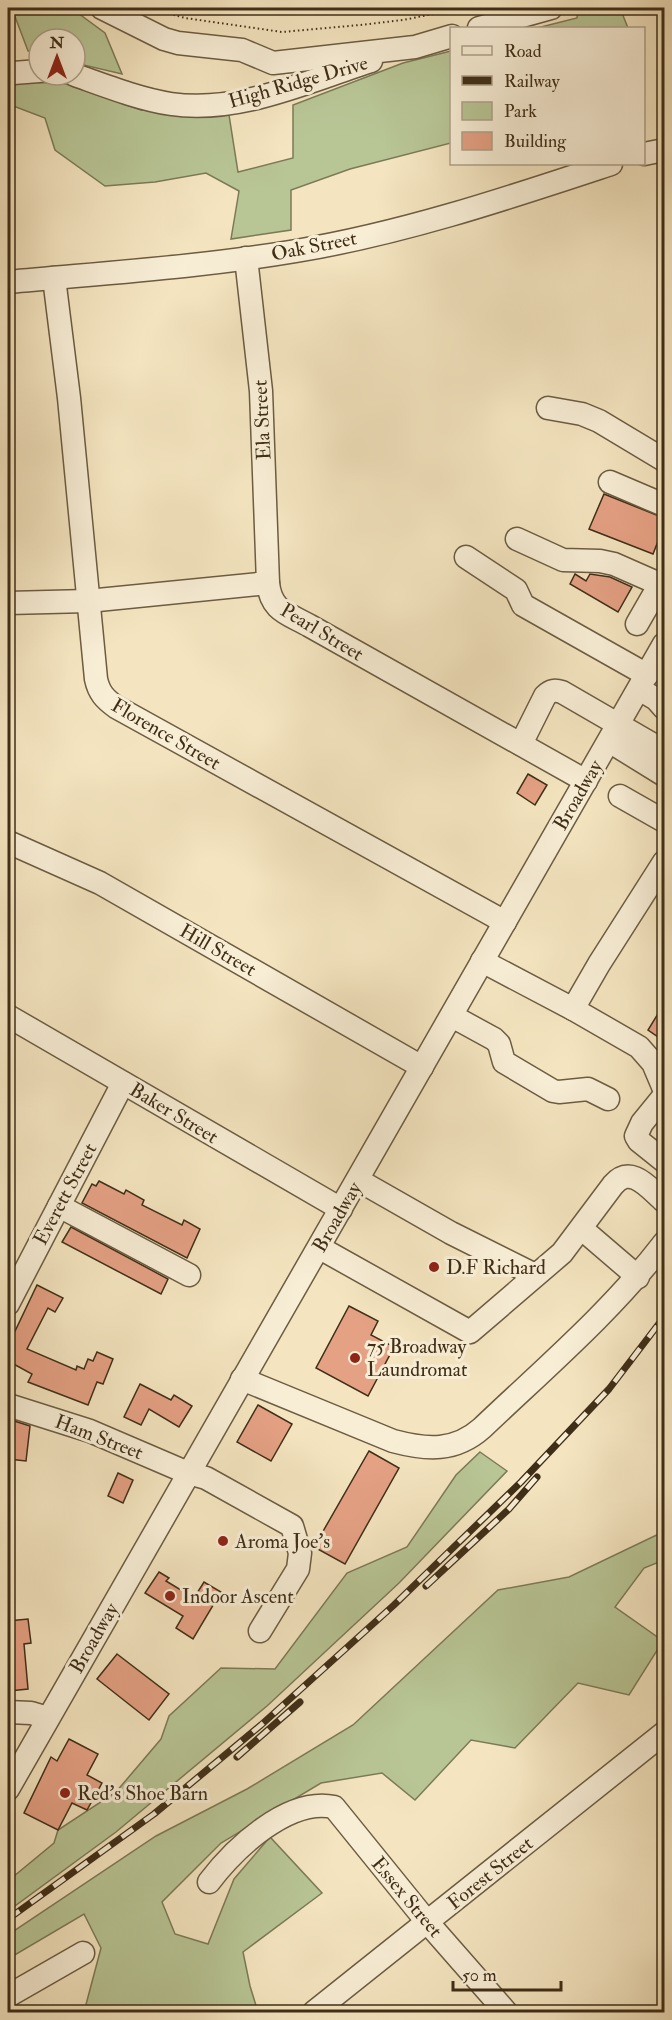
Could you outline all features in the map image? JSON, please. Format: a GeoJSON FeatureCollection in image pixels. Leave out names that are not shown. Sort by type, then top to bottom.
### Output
{"type":"FeatureCollection","features":[{"type":"Feature","properties":{"kind":"street"},"geometry":{"type":"LineString","coordinates":[[102,8],[164,39],[178,43],[242,50],[273,63],[415,47],[450,37]]}},
{"type":"Feature","properties":{"kind":"street"},"geometry":{"type":"LineString","coordinates":[[474,19],[551,8]]}},
{"type":"Feature","properties":{"kind":"street","name":"High Ridge Drive"},"geometry":{"type":"LineString","coordinates":[[87,79],[152,100],[173,104],[214,105],[241,101],[415,47]]}},
{"type":"Feature","properties":{"kind":"street"},"geometry":{"type":"LineString","coordinates":[[273,63],[279,90]]}},
{"type":"Feature","properties":{"kind":"street"},"geometry":{"type":"LineString","coordinates":[[8,75],[27,72]]}},
{"type":"Feature","properties":{"kind":"street"},"geometry":{"type":"LineString","coordinates":[[645,154],[664,150]]}},
{"type":"Feature","properties":{"kind":"street","name":"Oak Street"},"geometry":{"type":"LineString","coordinates":[[8,282],[246,258],[298,250],[399,228],[504,199],[608,165]]}},
{"type":"Feature","properties":{"kind":"street","name":"Ela Street"},"geometry":{"type":"LineString","coordinates":[[246,258],[261,400],[268,583]]}},
{"type":"Feature","properties":{"kind":"street","name":"Florence Street"},"geometry":{"type":"LineString","coordinates":[[54,278],[69,398],[96,679],[99,690],[110,703],[505,922]]}},
{"type":"Feature","properties":{"kind":"street"},"geometry":{"type":"LineString","coordinates":[[548,408],[582,414],[599,421],[664,460]]}},
{"type":"Feature","properties":{"kind":"street"},"geometry":{"type":"LineString","coordinates":[[610,482],[664,505]]}},
{"type":"Feature","properties":{"kind":"street"},"geometry":{"type":"LineString","coordinates":[[517,539],[563,560],[600,561],[614,564],[662,585],[637,624]]}},
{"type":"Feature","properties":{"kind":"street"},"geometry":{"type":"LineString","coordinates":[[466,558],[516,590],[523,604],[643,682],[664,708]]}},
{"type":"Feature","properties":{"kind":"street","name":"Pearl Street"},"geometry":{"type":"LineString","coordinates":[[8,603],[88,601],[268,583],[270,595],[279,608],[586,781]]}},
{"type":"Feature","properties":{"kind":"street","name":"Broadway"},"geometry":{"type":"LineString","coordinates":[[8,1790],[664,644]]}},
{"type":"Feature","properties":{"kind":"street"},"geometry":{"type":"LineString","coordinates":[[521,744],[545,696],[550,691],[562,692],[664,775]]}},
{"type":"Feature","properties":{"kind":"street"},"geometry":{"type":"LineString","coordinates":[[614,732],[659,747],[664,722]]}},
{"type":"Feature","properties":{"kind":"street"},"geometry":{"type":"LineString","coordinates":[[620,796],[664,821]]}},
{"type":"Feature","properties":{"kind":"street","name":"Hill Street"},"geometry":{"type":"LineString","coordinates":[[8,842],[100,883],[422,1067]]}},
{"type":"Feature","properties":{"kind":"street"},"geometry":{"type":"LineString","coordinates":[[573,1009],[664,862]]}},
{"type":"Feature","properties":{"kind":"street"},"geometry":{"type":"LineString","coordinates":[[482,962],[573,1009],[639,1047],[653,1063],[664,1089]]}},
{"type":"Feature","properties":{"kind":"street","name":"Baker Street"},"geometry":{"type":"LineString","coordinates":[[8,1016],[341,1209]]}},
{"type":"Feature","properties":{"kind":"street"},"geometry":{"type":"LineString","coordinates":[[452,1016],[494,1039],[499,1044],[504,1062],[553,1091],[588,1089],[608,1099]]}},
{"type":"Feature","properties":{"kind":"street","name":"Everett Street"},"geometry":{"type":"LineString","coordinates":[[8,1304],[123,1083]]}},
{"type":"Feature","properties":{"kind":"street"},"geometry":{"type":"LineString","coordinates":[[664,1096],[642,1123],[636,1136],[664,1161]]}},
{"type":"Feature","properties":{"kind":"street"},"geometry":{"type":"LineString","coordinates":[[320,1248],[470,1332],[562,1253],[622,1176],[635,1178],[664,1201]]}},
{"type":"Feature","properties":{"kind":"street"},"geometry":{"type":"LineString","coordinates":[[358,1180],[451,1233],[535,1275]]}},
{"type":"Feature","properties":{"kind":"street"},"geometry":{"type":"LineString","coordinates":[[59,1206],[189,1275]]}},
{"type":"Feature","properties":{"kind":"street"},"geometry":{"type":"LineString","coordinates":[[582,1229],[638,1277]]}},
{"type":"Feature","properties":{"kind":"street"},"geometry":{"type":"LineString","coordinates":[[242,1379],[393,1442],[430,1447],[460,1443],[491,1420],[611,1307],[664,1243]]}},
{"type":"Feature","properties":{"kind":"street","name":"Ham Street"},"geometry":{"type":"LineString","coordinates":[[8,1405],[90,1431],[188,1473],[206,1478],[292,1526],[300,1553],[298,1569],[260,1631]]}},
{"type":"Feature","properties":{"kind":"street"},"geometry":{"type":"LineString","coordinates":[[8,1712],[31,1713],[48,1718]]}},
{"type":"Feature","properties":{"kind":"street","name":"Forest Street"},"geometry":{"type":"LineString","coordinates":[[314,2013],[664,1733]]}},
{"type":"Feature","properties":{"kind":"street","name":"Essex Street"},"geometry":{"type":"LineString","coordinates":[[209,1882],[239,1847],[258,1832],[286,1816],[314,1806],[334,1807],[428,1923],[506,2013]]}},
{"type":"Feature","properties":{"kind":"street"},"geometry":{"type":"LineString","coordinates":[[8,1996],[83,1953]]}},
{"type":"Feature","properties":{"kind":"path"},"geometry":{"type":"LineString","coordinates":[[156,10],[185,18],[282,32],[403,20],[448,11],[474,19]]}},
{"type":"Feature","properties":{"kind":"green space"},"geometry":{"type":"Polygon","coordinates":[[[19,8],[71,8],[105,33],[122,74],[87,66],[87,27],[27,27],[27,48],[14,14],[19,8]]]}},
{"type":"Feature","properties":{"kind":"green space"},"geometry":{"type":"Polygon","coordinates":[[[578,8],[620,8],[628,27],[541,27],[577,18],[578,8]]]}},
{"type":"Feature","properties":{"kind":"green space"},"geometry":{"type":"Polygon","coordinates":[[[450,51],[450,143],[350,169],[291,190],[291,230],[231,239],[239,191],[206,173],[155,182],[105,186],[55,150],[45,118],[8,104],[8,92],[16,81],[27,82],[27,87],[75,87],[141,110],[229,115],[238,172],[293,158],[293,105],[403,63],[450,51]]]}},
{"type":"Feature","properties":{"kind":"green space"},"geometry":{"type":"Polygon","coordinates":[[[480,1452],[507,1471],[399,1583],[267,1706],[116,1832],[8,1911],[8,1881],[54,1843],[58,1830],[116,1792],[161,1739],[169,1716],[221,1668],[275,1669],[347,1573],[407,1547],[456,1475],[480,1452]]]}},
{"type":"Feature","properties":{"kind":"green space"},"geometry":{"type":"Polygon","coordinates":[[[664,1526],[664,1560],[644,1568],[615,1607],[663,1641],[629,1695],[578,1683],[515,1748],[471,1740],[415,1800],[382,1773],[321,1783],[221,1843],[162,1902],[175,1934],[208,1944],[234,1879],[270,1837],[322,1893],[243,1952],[258,2012],[84,2012],[101,1948],[84,1914],[8,1959],[8,1935],[156,1836],[247,1789],[353,1725],[498,1590],[569,1577],[663,1532],[664,1526]]]}},
{"type":"Feature","properties":{"kind":"building"},"geometry":{"type":"Polygon","coordinates":[[[604,494],[664,518],[664,526],[653,554],[589,529],[604,494]]]}},
{"type":"Feature","properties":{"kind":"building"},"geometry":{"type":"Polygon","coordinates":[[[575,574],[586,581],[590,574],[610,577],[632,587],[618,612],[570,584],[575,574]]]}},
{"type":"Feature","properties":{"kind":"building"},"geometry":{"type":"Polygon","coordinates":[[[528,774],[547,785],[535,805],[517,793],[528,774]]]}},
{"type":"Feature","properties":{"kind":"building"},"geometry":{"type":"Polygon","coordinates":[[[664,1004],[664,1041],[648,1030],[664,1004]]]}},
{"type":"Feature","properties":{"kind":"building"},"geometry":{"type":"Polygon","coordinates":[[[99,1181],[124,1194],[126,1190],[144,1200],[142,1205],[182,1225],[184,1220],[200,1229],[187,1258],[82,1203],[92,1184],[96,1186],[99,1181]]]}},
{"type":"Feature","properties":{"kind":"building"},"geometry":{"type":"Polygon","coordinates":[[[71,1227],[168,1279],[161,1294],[62,1242],[71,1227]]]}},
{"type":"Feature","properties":{"kind":"building"},"geometry":{"type":"Polygon","coordinates":[[[37,1285],[63,1298],[55,1312],[48,1308],[27,1349],[76,1370],[77,1366],[84,1369],[88,1359],[93,1361],[97,1352],[113,1359],[103,1384],[97,1382],[88,1405],[28,1382],[32,1374],[8,1361],[8,1346],[37,1285]]]}},
{"type":"Feature","properties":{"kind":"building","name":"75 Broadway Laundromat"},"geometry":{"type":"Polygon","coordinates":[[[349,1306],[378,1321],[371,1335],[394,1347],[368,1396],[316,1368],[349,1306]]]}},
{"type":"Feature","properties":{"kind":"building"},"geometry":{"type":"Polygon","coordinates":[[[140,1384],[171,1400],[174,1395],[192,1406],[179,1427],[149,1409],[141,1425],[124,1417],[140,1384]]]}},
{"type":"Feature","properties":{"kind":"building"},"geometry":{"type":"Polygon","coordinates":[[[258,1405],[292,1424],[271,1461],[237,1442],[258,1405]]]}},
{"type":"Feature","properties":{"kind":"building"},"geometry":{"type":"Polygon","coordinates":[[[8,1419],[30,1426],[26,1461],[8,1459],[8,1419]]]}},
{"type":"Feature","properties":{"kind":"building"},"geometry":{"type":"Polygon","coordinates":[[[369,1451],[399,1468],[345,1564],[314,1547],[369,1451]]]}},
{"type":"Feature","properties":{"kind":"building"},"geometry":{"type":"Polygon","coordinates":[[[118,1473],[133,1480],[123,1503],[108,1496],[118,1473]]]}},
{"type":"Feature","properties":{"kind":"building"},"geometry":{"type":"Polygon","coordinates":[[[159,1572],[169,1578],[166,1581],[194,1598],[204,1582],[221,1592],[193,1639],[176,1628],[183,1616],[145,1593],[159,1572]]]}},
{"type":"Feature","properties":{"kind":"building"},"geometry":{"type":"Polygon","coordinates":[[[28,1619],[31,1643],[24,1644],[28,1689],[9,1691],[8,1621],[28,1619]]]}},
{"type":"Feature","properties":{"kind":"building"},"geometry":{"type":"Polygon","coordinates":[[[117,1654],[169,1694],[149,1720],[97,1679],[117,1654]]]}},
{"type":"Feature","properties":{"kind":"building","name":"Red's Shoe Barn"},"geometry":{"type":"Polygon","coordinates":[[[69,1739],[98,1754],[87,1775],[102,1783],[87,1810],[72,1803],[58,1830],[24,1813],[51,1757],[57,1761],[69,1739]]]}},
{"type":"Feature","properties":{"kind":"railway"},"geometry":{"type":"LineString","coordinates":[[8,1919],[154,1814],[261,1725],[394,1605],[521,1482],[609,1389],[664,1317]]}},
{"type":"Feature","properties":{"kind":"railway"},"geometry":{"type":"LineString","coordinates":[[426,1586],[509,1509],[537,1477]]}},
{"type":"Feature","properties":{"kind":"railway"},"geometry":{"type":"LineString","coordinates":[[237,1757],[300,1702]]}},
{"type":"Feature","properties":{"kind":"place","name":"D.F Richard"},"geometry":{"type":"Point","coordinates":[434,1267]}},
{"type":"Feature","properties":{"kind":"place","name":"75 Broadway Laundromat"},"geometry":{"type":"Point","coordinates":[355,1358]}},
{"type":"Feature","properties":{"kind":"place","name":"Aroma Joe's"},"geometry":{"type":"Point","coordinates":[223,1541]}},
{"type":"Feature","properties":{"kind":"place","name":"Indoor Ascent"},"geometry":{"type":"Point","coordinates":[170,1596]}},
{"type":"Feature","properties":{"kind":"place","name":"Red's Shoe Barn"},"geometry":{"type":"Point","coordinates":[65,1793]}}]}
